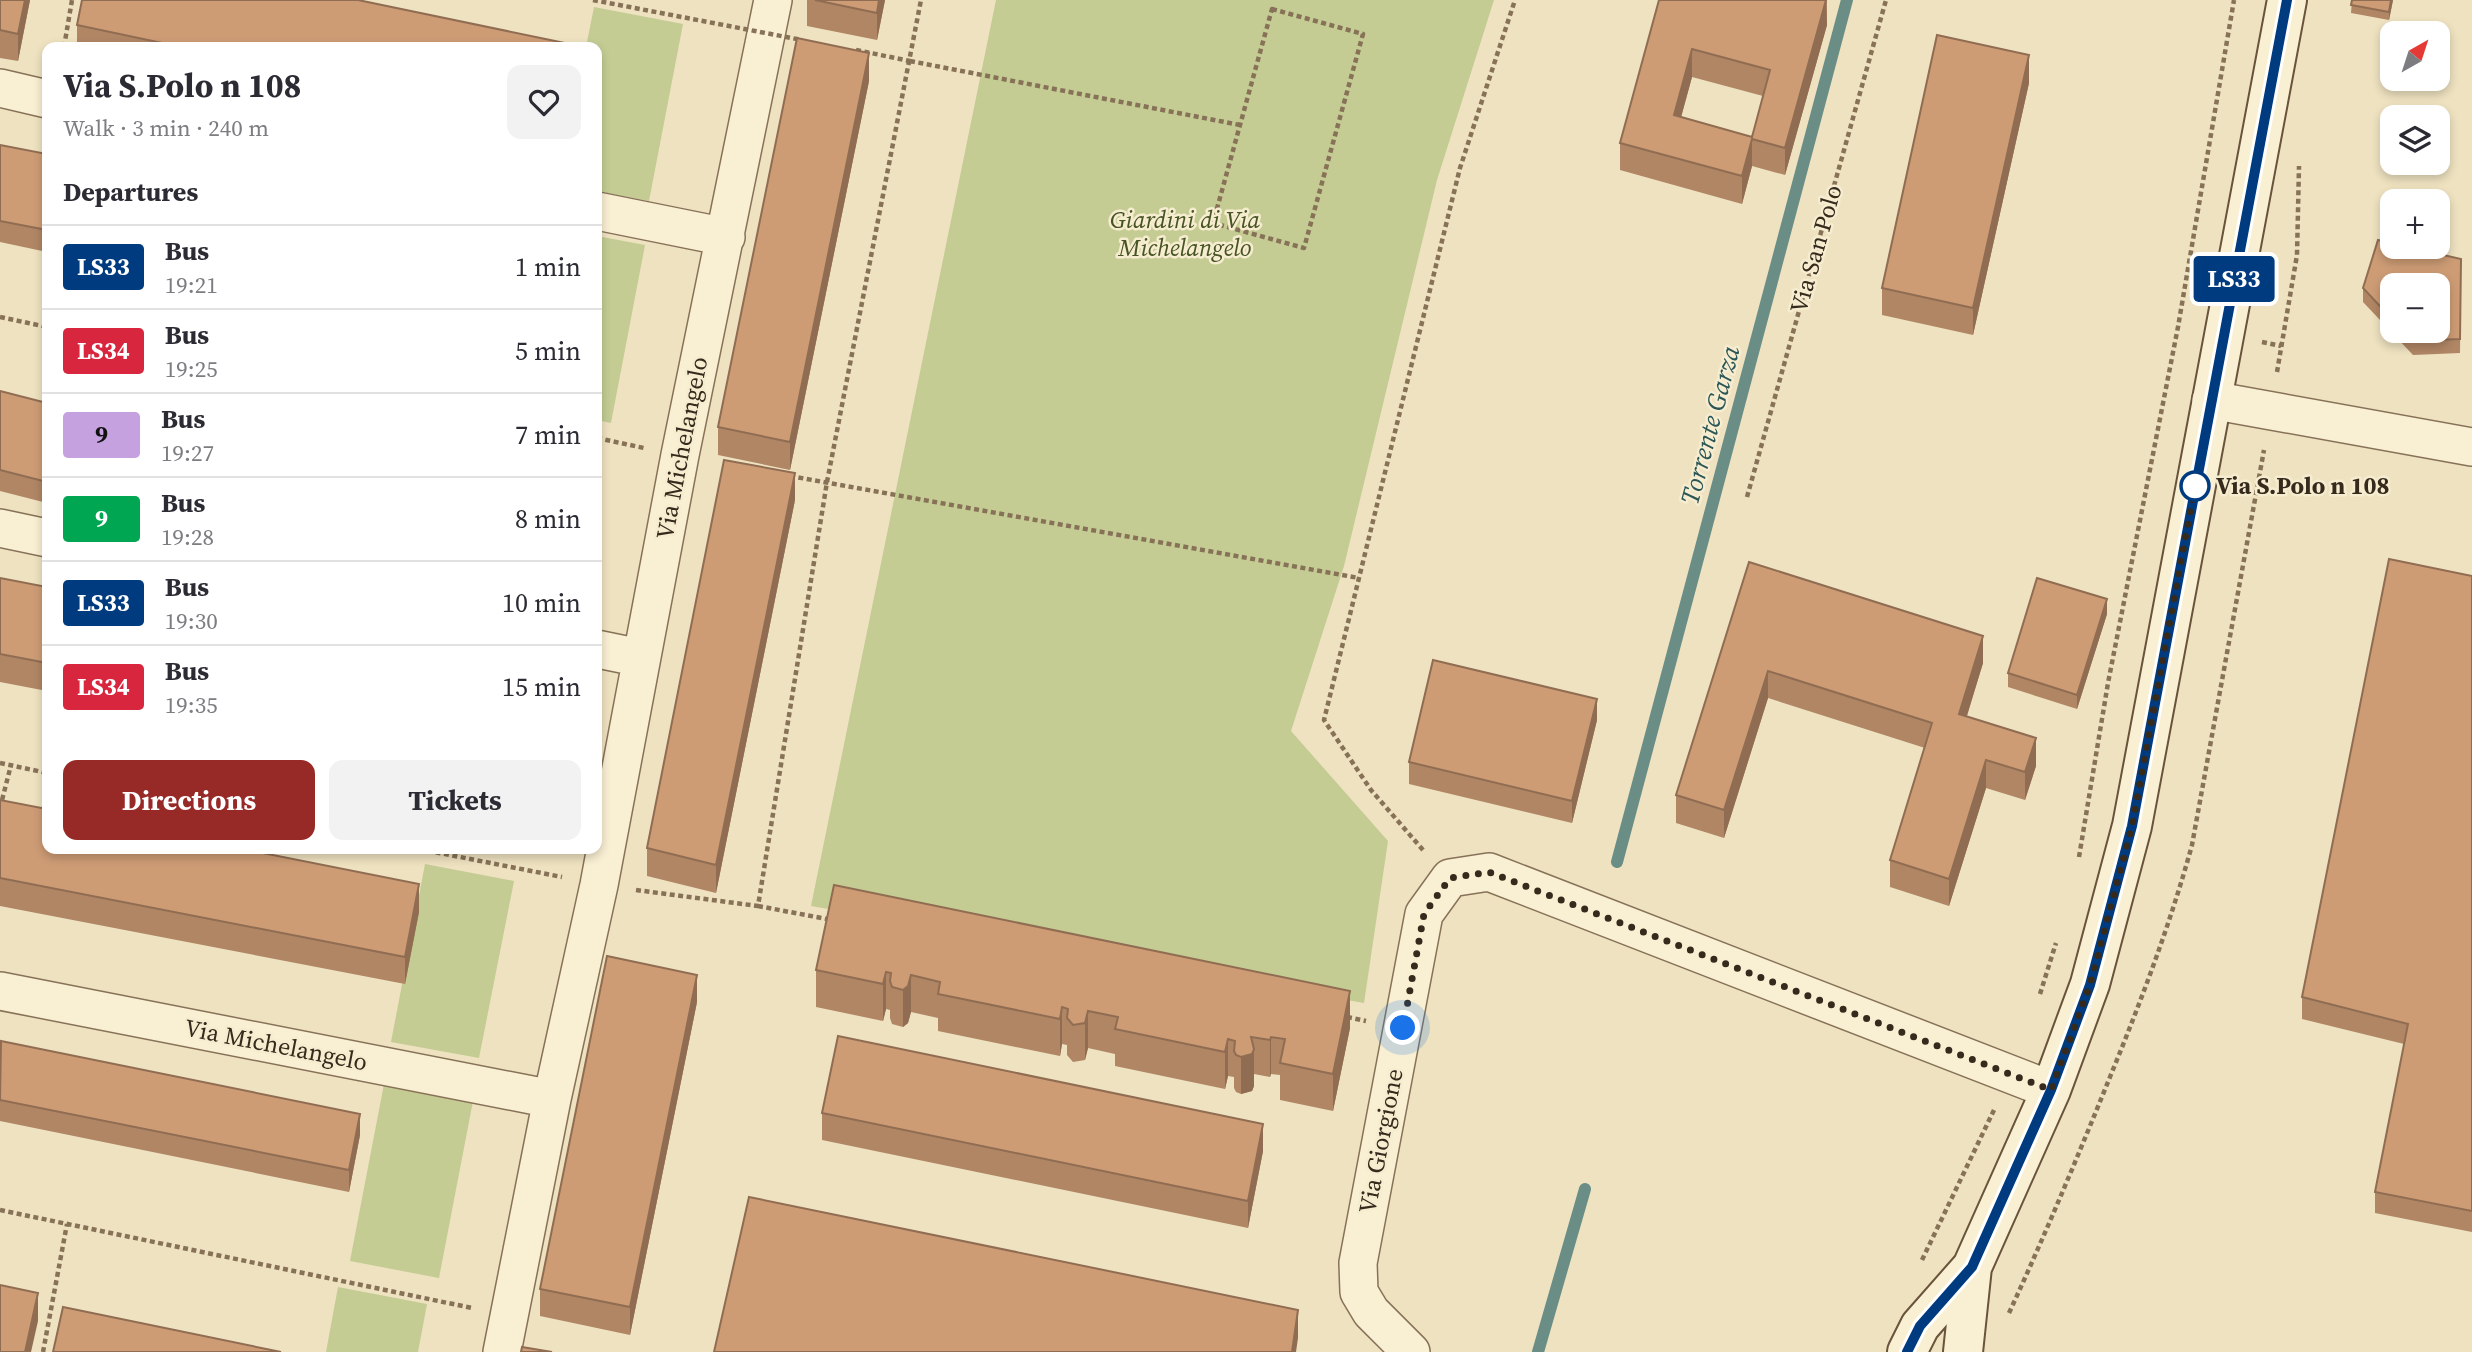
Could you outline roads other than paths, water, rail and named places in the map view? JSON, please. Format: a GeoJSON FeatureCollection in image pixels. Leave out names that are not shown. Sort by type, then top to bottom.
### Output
{"type":"FeatureCollection","features":[{"type":"Feature","properties":{"kind":"main road"},"geometry":{"type":"LineString","coordinates":[[1908,1352],[1920,1326],[1972,1267],[2051,1090],[2090,985],[2132,826],[2287,0]]}},
{"type":"Feature","properties":{"kind":"main road"},"geometry":{"type":"LineString","coordinates":[[1963,1352],[1972,1267]]}},
{"type":"Feature","properties":{"kind":"street","name":"Via Michelangelo"},"geometry":{"type":"LineString","coordinates":[[502,1352],[552,1099],[599,885],[641,658],[774,0]]}},
{"type":"Feature","properties":{"kind":"street"},"geometry":{"type":"LineString","coordinates":[[0,88],[42,98]]}},
{"type":"Feature","properties":{"kind":"street"},"geometry":{"type":"LineString","coordinates":[[602,212],[726,237]]}},
{"type":"Feature","properties":{"kind":"street"},"geometry":{"type":"LineString","coordinates":[[2211,400],[2472,447]]}},
{"type":"Feature","properties":{"kind":"street"},"geometry":{"type":"LineString","coordinates":[[0,528],[42,536]]}},
{"type":"Feature","properties":{"kind":"street"},"geometry":{"type":"LineString","coordinates":[[602,650],[641,658]]}},
{"type":"Feature","properties":{"kind":"street","name":"Via Giorgione"},"geometry":{"type":"LineString","coordinates":[[1411,1352],[1371,1312],[1359,1292],[1358,1263],[1424,914],[1450,878],[1489,872],[2051,1090]]}},
{"type":"Feature","properties":{"kind":"street","name":"Via Michelangelo"},"geometry":{"type":"LineString","coordinates":[[0,991],[552,1099]]}},
{"type":"Feature","properties":{"kind":"waterway","name":"Torrente Garza"},"geometry":{"type":"LineString","coordinates":[[1617,862],[1847,0]]}},
{"type":"Feature","properties":{"kind":"waterway","name":"Torrente Garza"},"geometry":{"type":"LineString","coordinates":[[1538,1352],[1585,1189]]}},
{"type":"Feature","properties":{"kind":"place","name":"Via S.Polo n 108"},"geometry":{"type":"Point","coordinates":[2195,486]}},
{"type":"Feature","properties":{"kind":"park label","name":"Giardini di Via Michelangelo"},"geometry":{"type":"Point","coordinates":[1185,234]}}]}
